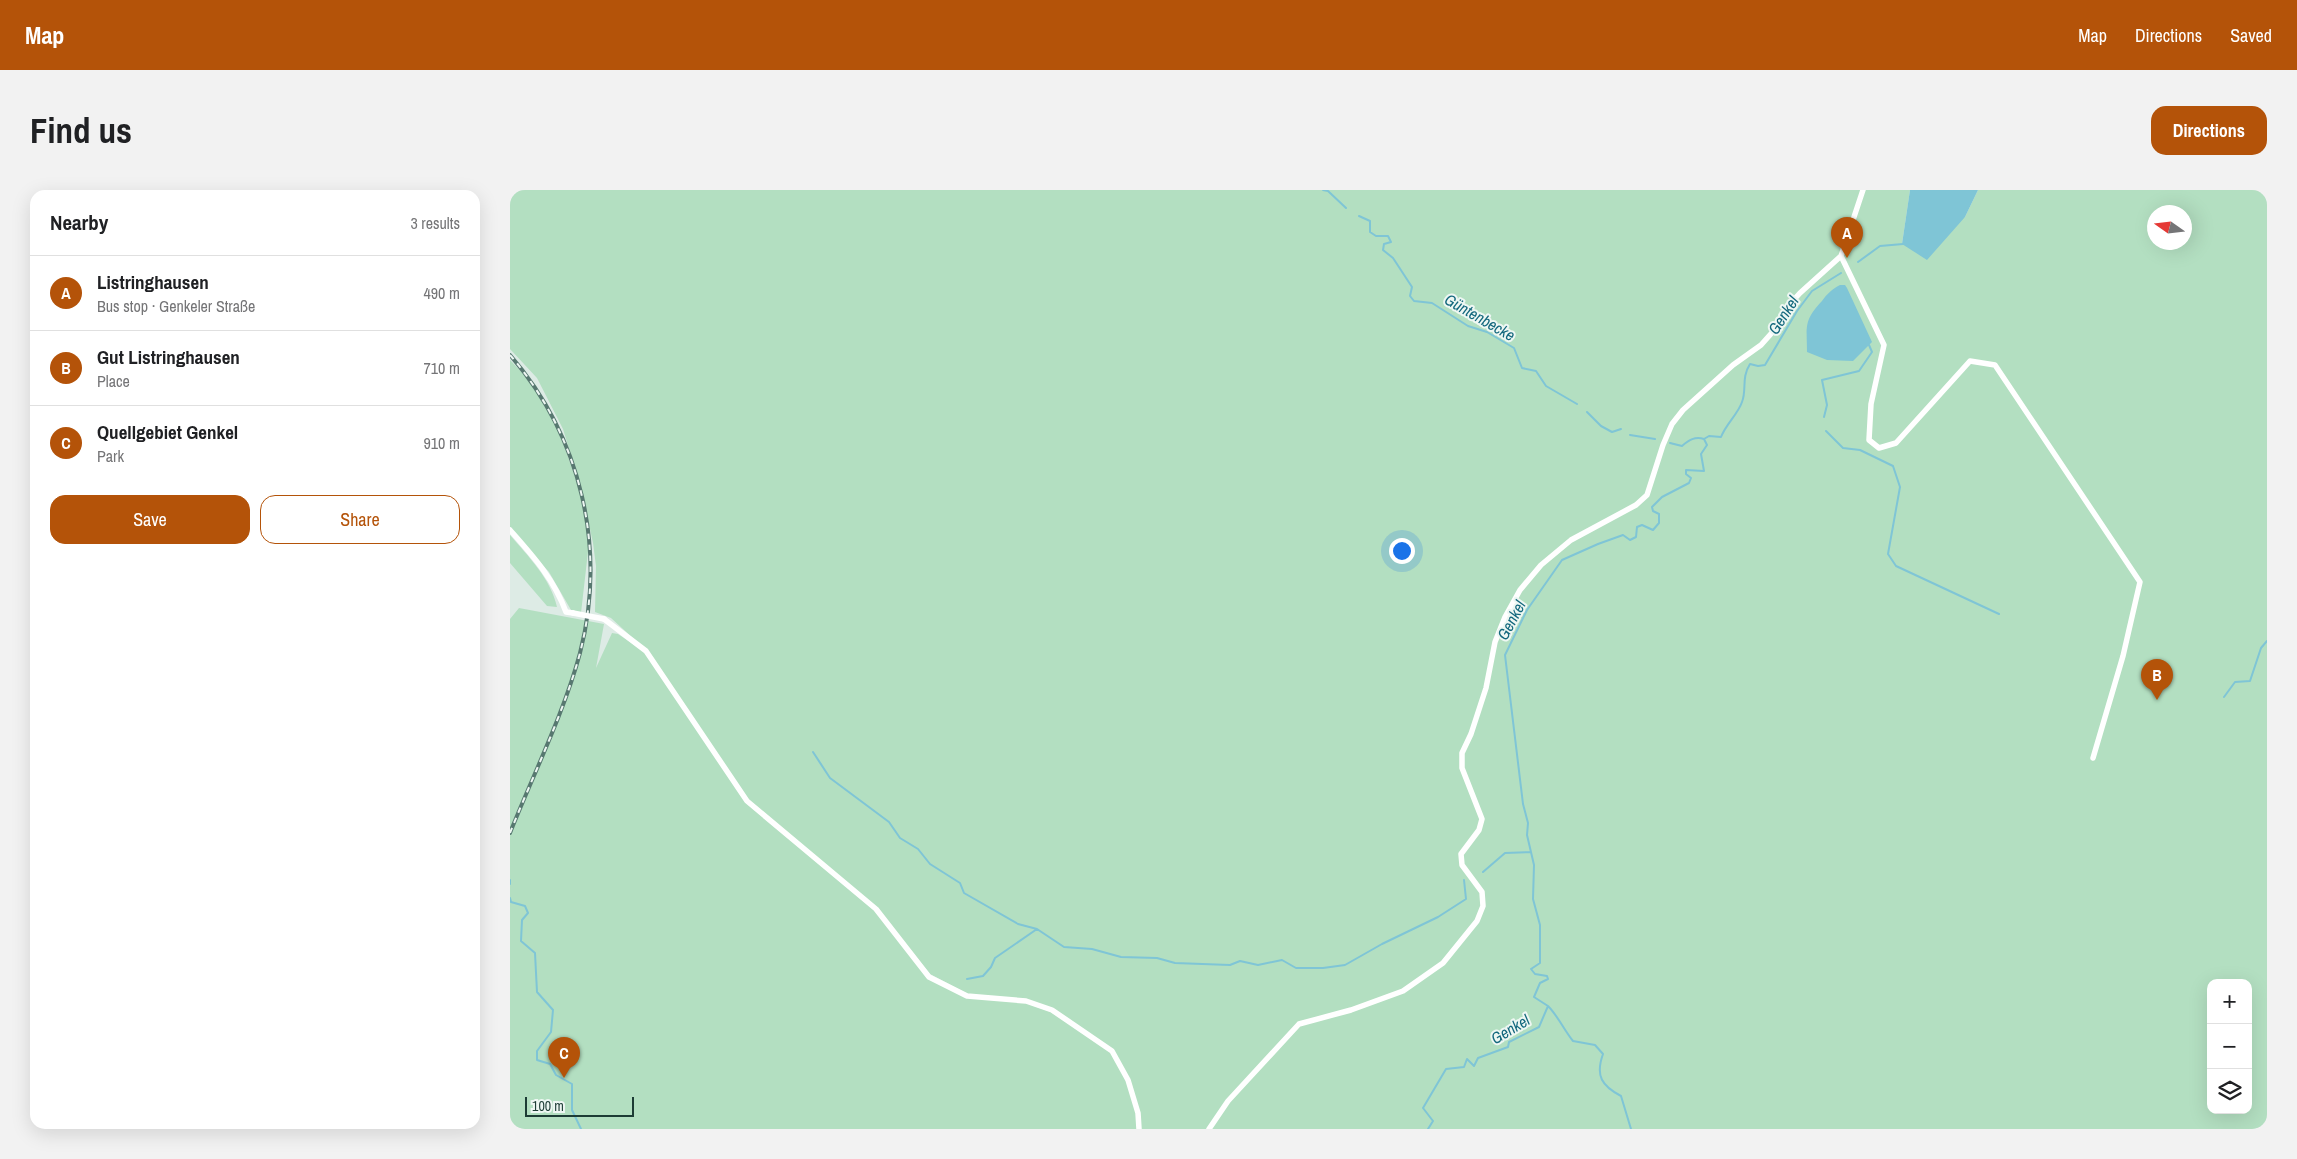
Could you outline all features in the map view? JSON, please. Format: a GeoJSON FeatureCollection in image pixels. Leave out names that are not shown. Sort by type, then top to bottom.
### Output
{"type":"FeatureCollection","features":[{"type":"Feature","properties":{"kind":"street"},"geometry":{"type":"LineString","coordinates":[[1209,1129],[1228,1101],[1299,1024],[1351,1010],[1403,991],[1443,963],[1476,922],[1483,906],[1482,892],[1462,864],[1460,854],[1479,830],[1482,818],[1462,768],[1462,752],[1471,734],[1483,697],[1496,642],[1505,616],[1520,590],[1553,554],[1583,533],[1636,505],[1647,495],[1663,445],[1672,424],[1683,410],[1733,366],[1761,345],[1777,327],[1789,305],[1800,292],[1841,256],[1863,190]]}},
{"type":"Feature","properties":{"kind":"street"},"geometry":{"type":"LineString","coordinates":[[1841,256],[1884,345],[1871,404],[1870,440],[1880,448],[1896,443],[1970,361],[1995,365],[2140,582],[2120,664],[2093,758]]}},
{"type":"Feature","properties":{"kind":"street"},"geometry":{"type":"LineString","coordinates":[[510,530],[548,573],[560,594],[566,612],[604,619],[646,652],[747,801],[876,910],[929,977],[968,996],[1026,1001],[1052,1010],[1112,1051],[1128,1080],[1138,1113],[1139,1129]]}},
{"type":"Feature","properties":{"kind":"green space"},"geometry":{"type":"Polygon","coordinates":[[[510,190],[1910,190],[1902,244],[1965,217],[1978,190],[2267,190],[2267,1129],[1211,1129],[1229,1102],[1299,1025],[1403,993],[1444,965],[1474,921],[1442,962],[1403,989],[1351,1008],[1299,1022],[1227,1101],[1208,1129],[1140,1129],[1139,1111],[1112,1049],[1052,1009],[1027,1000],[968,994],[930,974],[878,909],[748,800],[648,652],[611,618],[595,612],[596,566],[582,492],[563,429],[537,378],[510,349],[510,190]]]}},
{"type":"Feature","properties":{"kind":"green space"},"geometry":{"type":"Polygon","coordinates":[[[510,360],[534,385],[559,431],[580,491],[589,543],[581,613],[571,610],[549,572],[510,529],[510,360]]]}},
{"type":"Feature","properties":{"kind":"green space"},"geometry":{"type":"Polygon","coordinates":[[[510,535],[544,577],[550,587],[557,607],[547,606],[510,563],[510,535]]]}},
{"type":"Feature","properties":{"kind":"green space"},"geometry":{"type":"Polygon","coordinates":[[[519,608],[604,624],[596,668],[612,633],[618,634],[645,652],[745,802],[875,911],[928,979],[967,997],[1026,1003],[1051,1012],[1111,1052],[1126,1080],[1137,1113],[1137,1129],[510,1129],[510,619],[519,608]]]}},
{"type":"Feature","properties":{"kind":"water"},"geometry":{"type":"Polygon","coordinates":[[[1910,190],[1978,190],[1965,217],[1927,260],[1902,244],[1910,190]]]}},
{"type":"Feature","properties":{"kind":"water"},"geometry":{"type":"Polygon","coordinates":[[[1840,285],[1845,285],[1847,288],[1872,342],[1853,361],[1827,360],[1807,352],[1807,325],[1809,319],[1828,294],[1840,285]]]}},
{"type":"Feature","properties":{"kind":"waterway","name":"Güntenbecke"},"geometry":{"type":"LineString","coordinates":[[1323,190],[1328,191],[1346,208]]}},
{"type":"Feature","properties":{"kind":"waterway","name":"Güntenbecke"},"geometry":{"type":"LineString","coordinates":[[1359,216],[1370,221],[1370,232],[1376,236],[1388,236],[1391,242],[1384,244],[1383,250],[1393,258],[1412,287],[1410,296],[1414,301],[1432,303],[1468,326],[1487,332],[1514,348],[1522,368],[1536,371],[1546,386],[1577,404]]}},
{"type":"Feature","properties":{"kind":"waterway","name":"Genkel"},"geometry":{"type":"LineString","coordinates":[[1858,262],[1880,246],[1903,244]]}},
{"type":"Feature","properties":{"kind":"waterway","name":"Genkel"},"geometry":{"type":"LineString","coordinates":[[1428,1129],[1433,1121],[1423,1108],[1446,1069],[1464,1067],[1467,1059],[1474,1066],[1478,1058],[1508,1047],[1509,1042],[1539,1027],[1548,1006],[1534,997],[1540,983],[1548,979],[1547,976],[1535,974],[1531,969],[1540,963],[1540,925],[1533,899],[1534,865],[1527,835],[1528,823],[1523,804],[1505,655],[1527,610],[1562,560],[1623,535],[1630,540],[1636,537],[1637,527],[1642,525],[1653,530],[1659,523],[1659,514],[1653,511],[1652,507],[1662,497],[1689,483],[1691,478],[1686,474],[1686,470],[1704,471],[1701,454],[1707,445],[1704,439],[1709,436],[1721,437],[1738,411],[1743,397],[1747,369],[1750,364],[1765,365],[1797,311],[1812,291],[1841,273]]}},
{"type":"Feature","properties":{"kind":"waterway"},"geometry":{"type":"LineString","coordinates":[[1824,417],[1827,405],[1822,380],[1859,371],[1872,352],[1869,345]]}},
{"type":"Feature","properties":{"kind":"waterway","name":"Güntenbecke"},"geometry":{"type":"LineString","coordinates":[[1587,412],[1601,426],[1612,432],[1621,429]]}},
{"type":"Feature","properties":{"kind":"waterway"},"geometry":{"type":"LineString","coordinates":[[1826,431],[1843,448],[1860,450],[1893,466],[1900,487],[1888,554],[1896,566],[1999,614]]}},
{"type":"Feature","properties":{"kind":"waterway","name":"Güntenbecke"},"geometry":{"type":"LineString","coordinates":[[1630,435],[1655,439]]}},
{"type":"Feature","properties":{"kind":"waterway","name":"Güntenbecke"},"geometry":{"type":"LineString","coordinates":[[1670,443],[1682,446],[1692,439],[1704,439]]}},
{"type":"Feature","properties":{"kind":"waterway"},"geometry":{"type":"LineString","coordinates":[[2224,697],[2235,682],[2250,681],[2261,648],[2267,641]]}},
{"type":"Feature","properties":{"kind":"waterway"},"geometry":{"type":"LineString","coordinates":[[813,752],[830,778],[889,822],[900,838],[918,849],[930,864],[960,883],[964,893],[1018,924],[1037,929],[1064,947],[1092,949],[1121,957],[1157,958],[1175,963],[1230,965],[1240,961],[1258,965],[1282,960],[1296,968],[1323,968],[1345,965],[1382,944],[1438,917],[1466,899],[1464,880]]}},
{"type":"Feature","properties":{"kind":"waterway"},"geometry":{"type":"LineString","coordinates":[[1483,872],[1505,853],[1531,852]]}},
{"type":"Feature","properties":{"kind":"waterway","name":"Genkel"},"geometry":{"type":"LineString","coordinates":[[510,898],[511,902],[525,906],[528,913],[522,920],[521,941],[535,953],[537,992],[553,1010],[551,1032],[537,1051],[537,1060],[550,1064],[556,1075],[572,1084],[572,1110],[581,1129]]}},
{"type":"Feature","properties":{"kind":"waterway"},"geometry":{"type":"LineString","coordinates":[[967,979],[983,976],[991,967],[995,958],[1037,929]]}},
{"type":"Feature","properties":{"kind":"waterway"},"geometry":{"type":"LineString","coordinates":[[1548,1006],[1573,1041],[1595,1045],[1603,1054],[1600,1074],[1605,1084],[1621,1096],[1631,1129]]}},
{"type":"Feature","properties":{"kind":"railway"},"geometry":{"type":"LineString","coordinates":[[510,355],[534,387],[555,421],[570,458],[582,495],[588,534],[590,574],[588,613],[573,676],[557,721],[510,833]]}},
{"type":"Feature","properties":{"kind":"place","name":"Listringhausen"},"geometry":{"type":"Point","coordinates":[1847,258]}},
{"type":"Feature","properties":{"kind":"place","name":"Gut Listringhausen"},"geometry":{"type":"Point","coordinates":[2157,700]}},
{"type":"Feature","properties":{"kind":"place","name":"Quellgebiet Genkel"},"geometry":{"type":"Point","coordinates":[564,1078]}}]}
